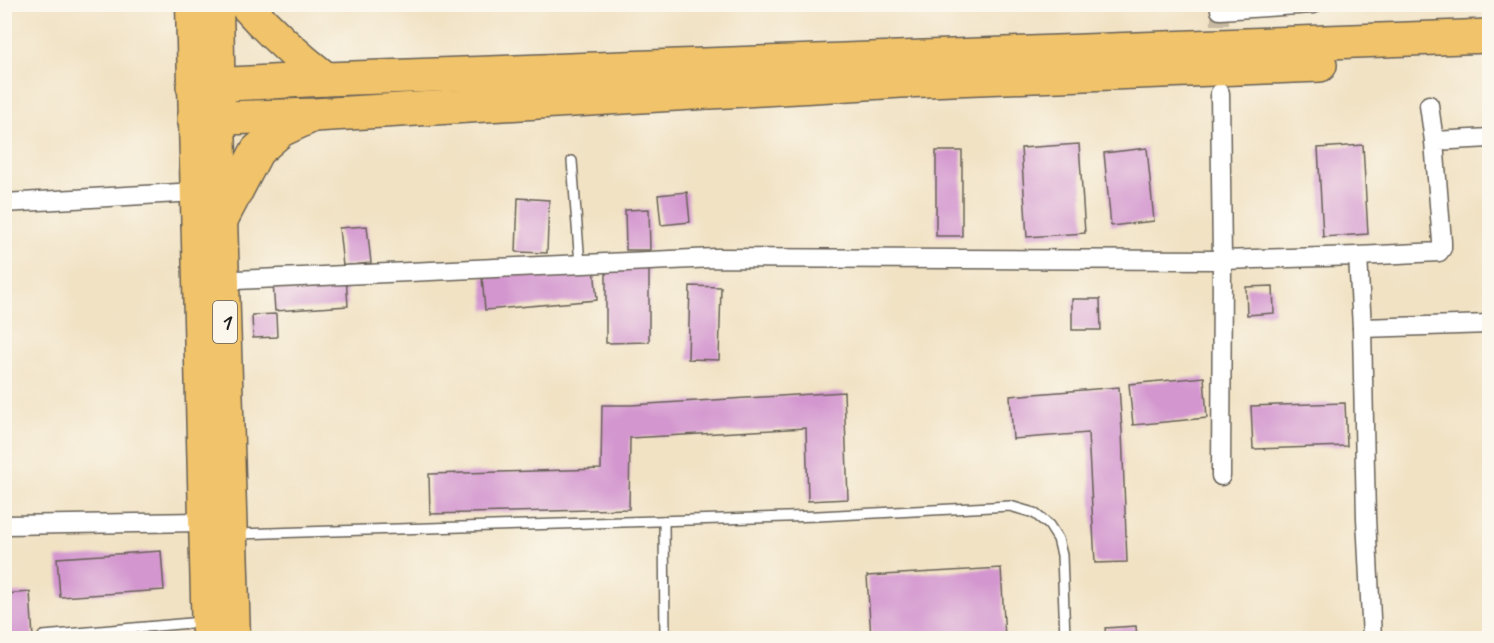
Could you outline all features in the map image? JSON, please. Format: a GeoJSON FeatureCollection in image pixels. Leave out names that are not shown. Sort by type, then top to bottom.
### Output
{"type":"FeatureCollection","features":[{"type":"Feature","properties":{"kind":"highway","name":"1"},"geometry":{"type":"LineString","coordinates":[[191,4],[206,86],[207,118],[222,218],[211,281],[203,522],[207,630]]}},
{"type":"Feature","properties":{"kind":"highway","name":"1"},"geometry":{"type":"LineString","coordinates":[[206,86],[218,4]]}},
{"type":"Feature","properties":{"kind":"highway"},"geometry":{"type":"LineString","coordinates":[[245,4],[291,52],[326,79]]}},
{"type":"Feature","properties":{"kind":"highway"},"geometry":{"type":"LineString","coordinates":[[206,86],[326,79],[1490,36]]}},
{"type":"Feature","properties":{"kind":"highway"},"geometry":{"type":"LineString","coordinates":[[207,118],[314,115],[901,81],[1490,58]]}},
{"type":"Feature","properties":{"kind":"highway"},"geometry":{"type":"LineString","coordinates":[[222,218],[257,152],[281,130],[314,115]]}},
{"type":"Feature","properties":{"kind":"highway","name":"1"},"geometry":{"type":"LineString","coordinates":[[207,118],[196,192],[211,281],[231,534],[235,639]]}},
{"type":"Feature","properties":{"kind":"street"},"geometry":{"type":"LineString","coordinates":[[1220,10],[1313,4]]}},
{"type":"Feature","properties":{"kind":"street"},"geometry":{"type":"LineString","coordinates":[[1220,93],[1221,476]]}},
{"type":"Feature","properties":{"kind":"street"},"geometry":{"type":"LineString","coordinates":[[211,281],[715,258],[1222,260],[1439,252],[1442,242],[1429,105]]}},
{"type":"Feature","properties":{"kind":"street"},"geometry":{"type":"LineString","coordinates":[[1434,141],[1490,138]]}},
{"type":"Feature","properties":{"kind":"street"},"geometry":{"type":"LineString","coordinates":[[4,203],[196,192]]}},
{"type":"Feature","properties":{"kind":"street"},"geometry":{"type":"LineString","coordinates":[[1358,256],[1372,639]]}},
{"type":"Feature","properties":{"kind":"street"},"geometry":{"type":"LineString","coordinates":[[1362,328],[1490,324]]}},
{"type":"Feature","properties":{"kind":"street"},"geometry":{"type":"LineString","coordinates":[[4,525],[203,522]]}},
{"type":"Feature","properties":{"kind":"lane"},"geometry":{"type":"LineString","coordinates":[[572,161],[580,264]]}},
{"type":"Feature","properties":{"kind":"lane"},"geometry":{"type":"LineString","coordinates":[[231,534],[818,516],[1010,506],[1034,513],[1049,525],[1058,538],[1062,555],[1065,639]]}},
{"type":"Feature","properties":{"kind":"lane"},"geometry":{"type":"LineString","coordinates":[[664,521],[665,639]]}},
{"type":"Feature","properties":{"kind":"lane"},"geometry":{"type":"LineString","coordinates":[[44,636],[207,630]]}},
{"type":"Feature","properties":{"kind":"building"},"geometry":{"type":"Polygon","coordinates":[[[329,4],[356,4],[356,8],[329,6],[329,4]]]}},
{"type":"Feature","properties":{"kind":"building"},"geometry":{"type":"Polygon","coordinates":[[[1079,144],[1085,233],[1027,237],[1021,148],[1079,144]]]}},
{"type":"Feature","properties":{"kind":"building"},"geometry":{"type":"Polygon","coordinates":[[[1363,145],[1368,234],[1323,237],[1318,148],[1363,145]]]}},
{"type":"Feature","properties":{"kind":"building"},"geometry":{"type":"Polygon","coordinates":[[[1147,148],[1154,221],[1111,226],[1104,153],[1147,148]]]}},
{"type":"Feature","properties":{"kind":"building"},"geometry":{"type":"Polygon","coordinates":[[[936,151],[962,151],[962,236],[936,236],[936,151]]]}},
{"type":"Feature","properties":{"kind":"building"},"geometry":{"type":"Polygon","coordinates":[[[687,192],[690,222],[661,225],[658,195],[687,192]]]}},
{"type":"Feature","properties":{"kind":"building"},"geometry":{"type":"Polygon","coordinates":[[[518,198],[549,200],[547,253],[516,252],[518,198]]]}},
{"type":"Feature","properties":{"kind":"building"},"geometry":{"type":"Polygon","coordinates":[[[649,209],[650,250],[626,250],[625,210],[649,209]]]}},
{"type":"Feature","properties":{"kind":"building"},"geometry":{"type":"Polygon","coordinates":[[[367,226],[371,263],[343,266],[339,228],[367,226]]]}},
{"type":"Feature","properties":{"kind":"building"},"geometry":{"type":"Polygon","coordinates":[[[649,265],[649,342],[606,343],[606,266],[649,265]]]}},
{"type":"Feature","properties":{"kind":"building"},"geometry":{"type":"Polygon","coordinates":[[[594,267],[597,300],[485,310],[482,277],[594,267]]]}},
{"type":"Feature","properties":{"kind":"building"},"geometry":{"type":"Polygon","coordinates":[[[346,277],[348,306],[275,311],[273,282],[346,277]]]}},
{"type":"Feature","properties":{"kind":"building"},"geometry":{"type":"Polygon","coordinates":[[[690,286],[721,287],[719,360],[688,359],[690,286]]]}},
{"type":"Feature","properties":{"kind":"building"},"geometry":{"type":"Polygon","coordinates":[[[1273,286],[1274,313],[1247,315],[1246,287],[1273,286]]]}},
{"type":"Feature","properties":{"kind":"building"},"geometry":{"type":"Polygon","coordinates":[[[1072,299],[1100,299],[1101,330],[1072,330],[1072,299]]]}},
{"type":"Feature","properties":{"kind":"building"},"geometry":{"type":"Polygon","coordinates":[[[276,314],[277,337],[253,338],[252,315],[276,314]]]}},
{"type":"Feature","properties":{"kind":"building"},"geometry":{"type":"Polygon","coordinates":[[[1204,377],[1207,418],[1133,425],[1129,384],[1204,377]]]}},
{"type":"Feature","properties":{"kind":"building"},"geometry":{"type":"Polygon","coordinates":[[[1119,387],[1127,562],[1095,563],[1088,433],[1013,439],[1010,396],[1119,387]]]}},
{"type":"Feature","properties":{"kind":"building"},"geometry":{"type":"Polygon","coordinates":[[[844,392],[848,499],[808,501],[806,428],[630,438],[629,509],[430,514],[429,474],[601,469],[602,405],[844,392]]]}},
{"type":"Feature","properties":{"kind":"building"},"geometry":{"type":"Polygon","coordinates":[[[1345,403],[1347,446],[1253,449],[1251,406],[1345,403]]]}},
{"type":"Feature","properties":{"kind":"building"},"geometry":{"type":"Polygon","coordinates":[[[161,551],[164,590],[60,597],[57,558],[161,551]]]}},
{"type":"Feature","properties":{"kind":"building"},"geometry":{"type":"Polygon","coordinates":[[[1001,568],[1005,638],[871,638],[867,576],[1001,568]]]}},
{"type":"Feature","properties":{"kind":"building"},"geometry":{"type":"Polygon","coordinates":[[[30,592],[33,638],[4,638],[4,594],[30,592]]]}},
{"type":"Feature","properties":{"kind":"building"},"geometry":{"type":"Polygon","coordinates":[[[1136,626],[1137,638],[1106,638],[1105,628],[1136,626]]]}},
{"type":"Feature","properties":{"kind":"tunnel"},"geometry":{"type":"LineString","coordinates":[[1220,17],[1220,52]]}}]}
